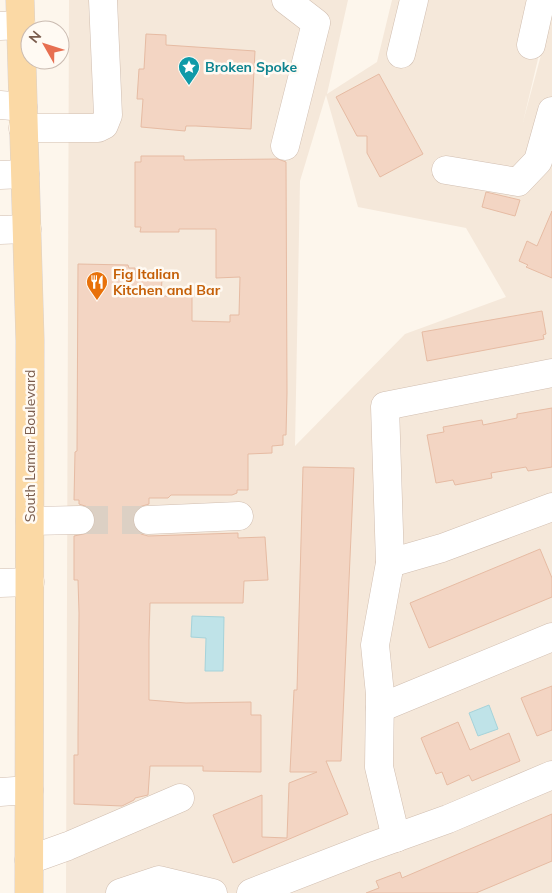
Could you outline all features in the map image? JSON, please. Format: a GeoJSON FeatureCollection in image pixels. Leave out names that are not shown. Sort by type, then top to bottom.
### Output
{"type":"FeatureCollection","features":[{"type":"Feature","properties":{"kind":"main road","name":"South Lamar Boulevard"},"geometry":{"type":"LineString","coordinates":[[14,17],[15,113],[12,174],[27,229],[30,340],[29,893]]}},
{"type":"Feature","properties":{"kind":"lane"},"geometry":{"type":"LineString","coordinates":[[15,113],[98,128],[104,125],[108,115],[103,0]]}},
{"type":"Feature","properties":{"kind":"lane"},"geometry":{"type":"LineString","coordinates":[[401,54],[414,0]]}},
{"type":"Feature","properties":{"kind":"lane"},"geometry":{"type":"LineString","coordinates":[[531,45],[541,0]]}},
{"type":"Feature","properties":{"kind":"lane"},"geometry":{"type":"LineString","coordinates":[[286,146],[316,23],[298,3]]}},
{"type":"Feature","properties":{"kind":"lane"},"geometry":{"type":"LineString","coordinates":[[446,170],[518,182],[538,161],[552,110]]}},
{"type":"Feature","properties":{"kind":"lane"},"geometry":{"type":"LineString","coordinates":[[0,230],[27,229]]}},
{"type":"Feature","properties":{"kind":"lane"},"geometry":{"type":"LineString","coordinates":[[396,838],[379,767],[380,708],[375,645],[390,563],[385,406],[552,373]]}},
{"type":"Feature","properties":{"kind":"lane"},"geometry":{"type":"LineString","coordinates":[[390,563],[442,548],[552,507]]}},
{"type":"Feature","properties":{"kind":"lane"},"geometry":{"type":"LineString","coordinates":[[148,520],[239,516]]}},
{"type":"Feature","properties":{"kind":"lane"},"geometry":{"type":"LineString","coordinates":[[30,522],[80,520]]}},
{"type":"Feature","properties":{"kind":"lane"},"geometry":{"type":"LineString","coordinates":[[0,583],[30,582]]}},
{"type":"Feature","properties":{"kind":"lane"},"geometry":{"type":"LineString","coordinates":[[380,708],[552,637]]}},
{"type":"Feature","properties":{"kind":"lane"},"geometry":{"type":"LineString","coordinates":[[251,893],[448,820],[552,775]]}},
{"type":"Feature","properties":{"kind":"lane"},"geometry":{"type":"LineString","coordinates":[[0,792],[29,790]]}},
{"type":"Feature","properties":{"kind":"lane"},"geometry":{"type":"LineString","coordinates":[[29,860],[68,846],[180,798]]}},
{"type":"Feature","properties":{"kind":"lane"},"geometry":{"type":"LineString","coordinates":[[120,893],[159,880],[213,893]]}},
{"type":"Feature","properties":{"kind":"shaded area"},"geometry":{"type":"Polygon","coordinates":[[[69,0],[348,0],[327,94],[377,62],[392,0],[552,0],[523,122],[552,14],[552,893],[66,893],[69,0]],[[326,95],[300,181],[295,446],[405,334],[506,297],[466,228],[358,207],[326,95]]]}},
{"type":"Feature","properties":{"kind":"water"},"geometry":{"type":"Polygon","coordinates":[[[192,616],[224,617],[223,671],[205,671],[206,638],[191,637],[192,616]]]}},
{"type":"Feature","properties":{"kind":"water"},"geometry":{"type":"Polygon","coordinates":[[[489,705],[498,729],[478,736],[469,713],[489,705]]]}},
{"type":"Feature","properties":{"kind":"building"},"geometry":{"type":"Polygon","coordinates":[[[146,34],[166,35],[166,45],[255,51],[251,129],[186,126],[185,131],[141,127],[143,99],[137,99],[139,69],[144,69],[146,34]]]}},
{"type":"Feature","properties":{"kind":"building"},"geometry":{"type":"Polygon","coordinates":[[[379,74],[423,154],[380,177],[367,153],[367,136],[357,136],[336,97],[379,74]]]}},
{"type":"Feature","properties":{"kind":"building"},"geometry":{"type":"Polygon","coordinates":[[[141,156],[184,156],[184,160],[278,159],[286,162],[287,393],[286,435],[283,435],[283,445],[272,446],[272,453],[248,454],[248,490],[237,490],[237,493],[232,495],[171,495],[168,498],[149,498],[149,504],[139,507],[134,513],[132,520],[135,529],[141,534],[148,536],[238,533],[238,538],[265,537],[268,580],[244,581],[243,603],[150,603],[149,640],[149,700],[186,703],[251,702],[251,715],[261,715],[261,772],[203,771],[203,766],[150,766],[148,795],[135,798],[122,806],[74,804],[74,755],[78,755],[79,613],[78,580],[74,580],[74,536],[88,533],[93,528],[96,520],[94,512],[88,507],[79,504],[79,500],[74,500],[75,452],[77,451],[78,264],[128,265],[129,268],[135,268],[136,279],[162,279],[161,296],[192,296],[192,321],[230,322],[230,315],[239,315],[240,277],[216,278],[216,229],[179,229],[179,232],[140,232],[141,227],[135,227],[135,162],[141,162],[141,156]]]}},
{"type":"Feature","properties":{"kind":"building"},"geometry":{"type":"Polygon","coordinates":[[[486,192],[520,200],[515,216],[482,207],[486,192]]]}},
{"type":"Feature","properties":{"kind":"building"},"geometry":{"type":"Polygon","coordinates":[[[552,211],[552,278],[526,267],[528,265],[519,261],[527,241],[537,246],[552,211]]]}},
{"type":"Feature","properties":{"kind":"building"},"geometry":{"type":"Polygon","coordinates":[[[542,311],[546,334],[543,335],[544,339],[427,361],[422,332],[542,311]]]}},
{"type":"Feature","properties":{"kind":"building"},"geometry":{"type":"Polygon","coordinates":[[[552,408],[552,467],[528,471],[526,467],[491,473],[492,478],[455,485],[453,480],[436,483],[427,435],[444,432],[443,427],[482,420],[483,425],[517,418],[517,414],[552,408]]]}},
{"type":"Feature","properties":{"kind":"building"},"geometry":{"type":"Polygon","coordinates":[[[303,467],[354,468],[341,761],[326,761],[348,814],[233,863],[213,815],[262,795],[262,837],[287,838],[289,783],[317,772],[290,772],[294,690],[297,690],[303,467]]]}},
{"type":"Feature","properties":{"kind":"building"},"geometry":{"type":"Polygon","coordinates":[[[540,549],[552,578],[552,597],[429,648],[410,603],[540,549]]]}},
{"type":"Feature","properties":{"kind":"building"},"geometry":{"type":"Polygon","coordinates":[[[552,686],[552,730],[537,736],[521,698],[552,686]]]}},
{"type":"Feature","properties":{"kind":"building"},"geometry":{"type":"Polygon","coordinates":[[[458,722],[470,750],[509,733],[520,761],[472,781],[469,775],[447,785],[442,772],[436,774],[421,738],[458,722]]]}},
{"type":"Feature","properties":{"kind":"building"},"geometry":{"type":"Polygon","coordinates":[[[552,814],[552,861],[476,893],[366,893],[379,888],[376,881],[400,872],[402,878],[552,814]]]}},
{"type":"Feature","properties":{"kind":"tunnel"},"geometry":{"type":"LineString","coordinates":[[80,520],[148,520]]}},
{"type":"Feature","properties":{"kind":"place","name":"Broken Spoke"},"geometry":{"type":"Point","coordinates":[189,86]}},
{"type":"Feature","properties":{"kind":"place","name":"Fig Italian Kitchen and Bar"},"geometry":{"type":"Point","coordinates":[97,301]}}]}
